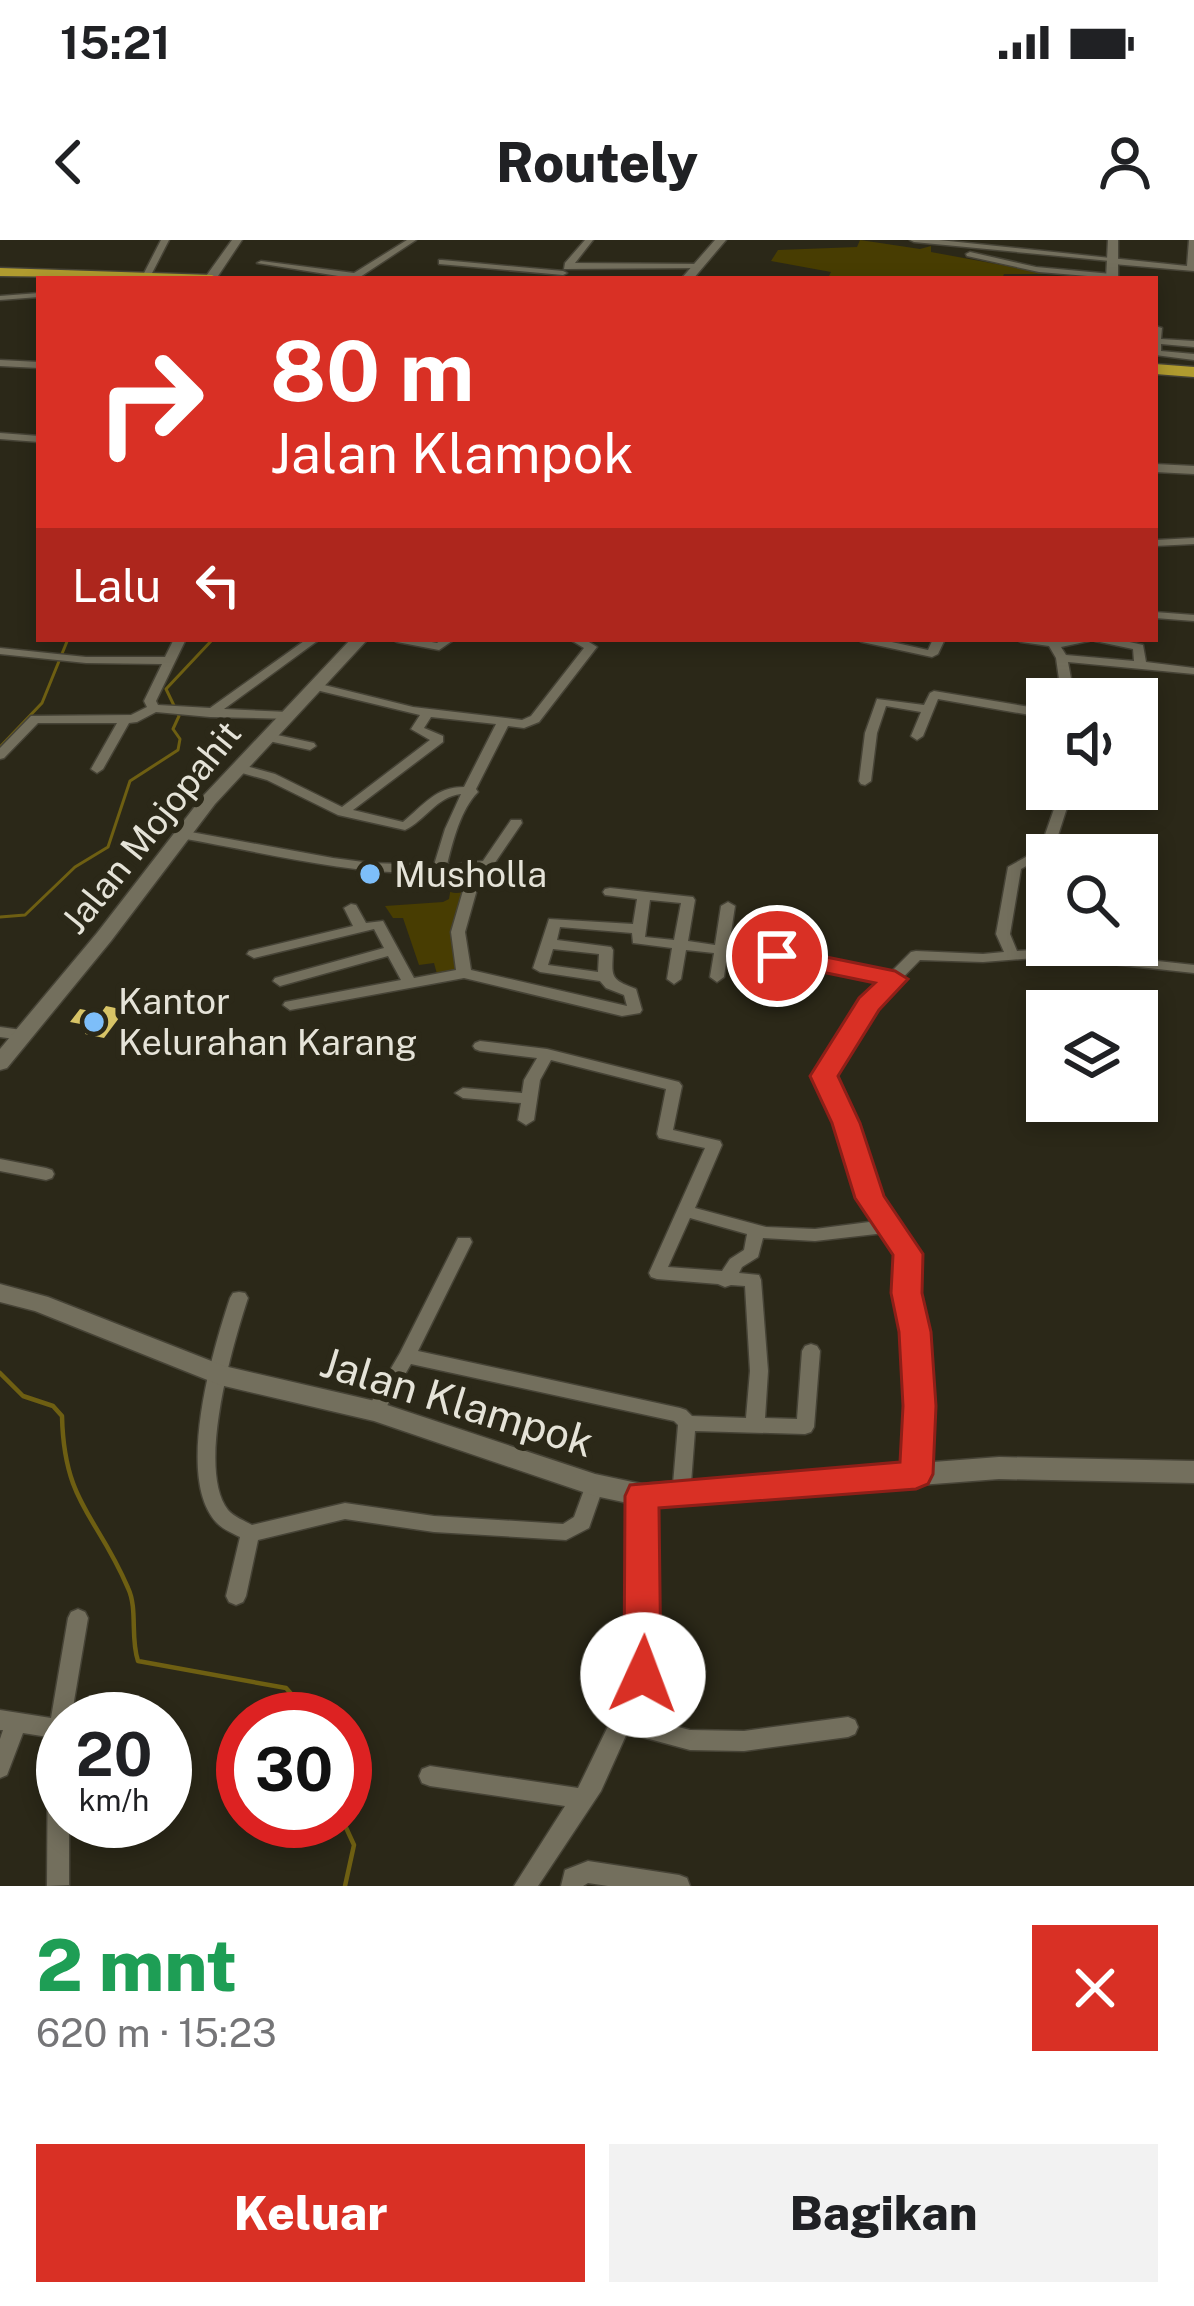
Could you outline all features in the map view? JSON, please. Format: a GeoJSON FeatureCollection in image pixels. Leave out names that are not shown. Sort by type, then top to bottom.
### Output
{"type":"FeatureCollection","features":[{"type":"Feature","properties":{"kind":"highway"},"geometry":{"type":"LineString","coordinates":[[0,272],[121,276]]}},
{"type":"Feature","properties":{"kind":"street"},"geometry":{"type":"LineString","coordinates":[[151,276],[165,240]]}},
{"type":"Feature","properties":{"kind":"street"},"geometry":{"type":"LineString","coordinates":[[213,276],[237,240]]}},
{"type":"Feature","properties":{"kind":"street"},"geometry":{"type":"LineString","coordinates":[[356,276],[412,240]]}},
{"type":"Feature","properties":{"kind":"street"},"geometry":{"type":"LineString","coordinates":[[563,272],[589,240]]}},
{"type":"Feature","properties":{"kind":"street"},"geometry":{"type":"LineString","coordinates":[[691,276],[722,240]]}},
{"type":"Feature","properties":{"kind":"street"},"geometry":{"type":"LineString","coordinates":[[914,240],[993,253],[1039,270]]}},
{"type":"Feature","properties":{"kind":"street"},"geometry":{"type":"LineString","coordinates":[[1113,266],[1114,240]]}},
{"type":"Feature","properties":{"kind":"street"},"geometry":{"type":"LineString","coordinates":[[1018,268],[1193,268],[1193,240]]}},
{"type":"Feature","properties":{"kind":"street"},"geometry":{"type":"LineString","coordinates":[[937,247],[993,253],[1010,246],[1113,266]]}},
{"type":"Feature","properties":{"kind":"street"},"geometry":{"type":"LineString","coordinates":[[442,262],[563,272],[699,266]]}},
{"type":"Feature","properties":{"kind":"street"},"geometry":{"type":"LineString","coordinates":[[261,263],[341,276]]}},
{"type":"Feature","properties":{"kind":"street"},"geometry":{"type":"LineString","coordinates":[[0,298],[36,296]]}},
{"type":"Feature","properties":{"kind":"street"},"geometry":{"type":"LineString","coordinates":[[1158,341],[1192,340],[1186,363]]}},
{"type":"Feature","properties":{"kind":"street"},"geometry":{"type":"LineString","coordinates":[[0,363],[36,365]]}},
{"type":"Feature","properties":{"kind":"street"},"geometry":{"type":"LineString","coordinates":[[1,437],[33,439]]}},
{"type":"Feature","properties":{"kind":"street"},"geometry":{"type":"LineString","coordinates":[[1158,468],[1194,470]]}},
{"type":"Feature","properties":{"kind":"street"},"geometry":{"type":"LineString","coordinates":[[1158,543],[1194,541]]}},
{"type":"Feature","properties":{"kind":"street"},"geometry":{"type":"LineString","coordinates":[[1158,615],[1194,618]]}},
{"type":"Feature","properties":{"kind":"street"},"geometry":{"type":"LineString","coordinates":[[158,710],[150,701],[179,642]]}},
{"type":"Feature","properties":{"kind":"street"},"geometry":{"type":"LineString","coordinates":[[210,713],[310,642]]}},
{"type":"Feature","properties":{"kind":"street","name":"Jalan Mojopahit"},"geometry":{"type":"LineString","coordinates":[[0,1063],[104,938],[181,834],[357,642]]}},
{"type":"Feature","properties":{"kind":"street"},"geometry":{"type":"LineString","coordinates":[[413,642],[439,647],[445,642]]}},
{"type":"Feature","properties":{"kind":"street"},"geometry":{"type":"LineString","coordinates":[[316,687],[428,713],[524,724],[535,719],[591,647],[581,642]]}},
{"type":"Feature","properties":{"kind":"street"},"geometry":{"type":"LineString","coordinates":[[876,642],[932,654],[938,642]]}},
{"type":"Feature","properties":{"kind":"street"},"geometry":{"type":"LineString","coordinates":[[1054,642],[1067,678]]}},
{"type":"Feature","properties":{"kind":"street"},"geometry":{"type":"LineString","coordinates":[[1114,642],[1139,647],[1140,665]]}},
{"type":"Feature","properties":{"kind":"street"},"geometry":{"type":"LineString","coordinates":[[0,651],[171,662]]}},
{"type":"Feature","properties":{"kind":"street"},"geometry":{"type":"LineString","coordinates":[[1062,658],[1194,671]]}},
{"type":"Feature","properties":{"kind":"street"},"geometry":{"type":"LineString","coordinates":[[917,736],[938,694],[1026,710]]}},
{"type":"Feature","properties":{"kind":"street"},"geometry":{"type":"LineString","coordinates":[[865,782],[871,733],[881,702],[927,709]]}},
{"type":"Feature","properties":{"kind":"street"},"geometry":{"type":"LineString","coordinates":[[0,755],[35,718],[125,719],[158,710],[288,716]]}},
{"type":"Feature","properties":{"kind":"street"},"geometry":{"type":"LineString","coordinates":[[343,812],[439,739],[417,729],[428,713]]}},
{"type":"Feature","properties":{"kind":"street"},"geometry":{"type":"LineString","coordinates":[[97,769],[125,719]]}},
{"type":"Feature","properties":{"kind":"street"},"geometry":{"type":"LineString","coordinates":[[440,866],[450,828],[504,722]]}},
{"type":"Feature","properties":{"kind":"street"},"geometry":{"type":"LineString","coordinates":[[268,737],[310,746]]}},
{"type":"Feature","properties":{"kind":"street"},"geometry":{"type":"LineString","coordinates":[[239,767],[343,812],[405,826],[434,796],[457,789],[472,792]]}},
{"type":"Feature","properties":{"kind":"street"},"geometry":{"type":"LineString","coordinates":[[1011,953],[1003,934],[1015,867],[1046,851],[1060,810]]}},
{"type":"Feature","properties":{"kind":"street"},"geometry":{"type":"LineString","coordinates":[[181,834],[362,867],[477,865],[497,856],[516,823]]}},
{"type":"Feature","properties":{"kind":"street"},"geometry":{"type":"LineString","coordinates":[[464,973],[458,932],[477,865]]}},
{"type":"Feature","properties":{"kind":"street"},"geometry":{"type":"LineString","coordinates":[[610,892],[688,900],[674,979]]}},
{"type":"Feature","properties":{"kind":"street"},"geometry":{"type":"LineString","coordinates":[[644,896],[638,940],[792,958],[895,979]]}},
{"type":"Feature","properties":{"kind":"street"},"geometry":{"type":"LineString","coordinates":[[717,977],[728,906]]}},
{"type":"Feature","properties":{"kind":"street"},"geometry":{"type":"LineString","coordinates":[[351,908],[361,927]]}},
{"type":"Feature","properties":{"kind":"street"},"geometry":{"type":"LineString","coordinates":[[605,977],[544,970],[538,964],[559,920],[637,929]]}},
{"type":"Feature","properties":{"kind":"street"},"geometry":{"type":"LineString","coordinates":[[254,954],[379,925],[409,981]]}},
{"type":"Feature","properties":{"kind":"street"},"geometry":{"type":"LineString","coordinates":[[290,1005],[464,973],[635,1010],[632,992],[611,985],[605,977],[606,950],[548,943]]}},
{"type":"Feature","properties":{"kind":"street"},"geometry":{"type":"LineString","coordinates":[[280,981],[393,950]]}},
{"type":"Feature","properties":{"kind":"street"},"geometry":{"type":"LineString","coordinates":[[916,1474],[920,1406],[915,1332],[906,1293],[908,1254],[870,1198],[824,1072],[869,1004],[910,958],[920,954],[1084,956],[1194,969]]}},
{"type":"Feature","properties":{"kind":"street"},"geometry":{"type":"LineString","coordinates":[[0,1032],[22,1035]]}},
{"type":"Feature","properties":{"kind":"street"},"geometry":{"type":"LineString","coordinates":[[480,1046],[548,1054],[674,1086],[665,1134],[714,1145],[657,1273],[753,1280],[759,1371],[755,1425]]}},
{"type":"Feature","properties":{"kind":"street"},"geometry":{"type":"LineString","coordinates":[[526,1120],[532,1080],[548,1054]]}},
{"type":"Feature","properties":{"kind":"street"},"geometry":{"type":"LineString","coordinates":[[464,1093],[530,1099]]}},
{"type":"Feature","properties":{"kind":"street"},"geometry":{"type":"LineString","coordinates":[[0,1165],[46,1174]]}},
{"type":"Feature","properties":{"kind":"street"},"geometry":{"type":"LineString","coordinates":[[686,1211],[755,1229],[815,1235],[890,1226]]}},
{"type":"Feature","properties":{"kind":"street"},"geometry":{"type":"LineString","coordinates":[[725,1281],[736,1263],[752,1253],[755,1229]]}},
{"type":"Feature","properties":{"kind":"street"},"geometry":{"type":"LineString","coordinates":[[375,1411],[464,1242]]}},
{"type":"Feature","properties":{"kind":"street","name":"Jalan Klampok"},"geometry":{"type":"LineString","coordinates":[[0,1293],[40,1304],[220,1375],[375,1411],[595,1485],[642,1496],[1037,1468],[1194,1472]]}},
{"type":"Feature","properties":{"kind":"street"},"geometry":{"type":"LineString","coordinates":[[239,1298],[222,1348],[208,1424],[211,1482],[219,1511],[250,1534]]}},
{"type":"Feature","properties":{"kind":"street"},"geometry":{"type":"LineString","coordinates":[[687,1423],[805,1427],[811,1351]]}},
{"type":"Feature","properties":{"kind":"street"},"geometry":{"type":"LineString","coordinates":[[406,1356],[680,1415],[687,1423],[681,1496]]}},
{"type":"Feature","properties":{"kind":"street"},"geometry":{"type":"LineString","coordinates":[[250,1534],[345,1511],[434,1525],[566,1532],[582,1522],[595,1485]]}},
{"type":"Feature","properties":{"kind":"street"},"geometry":{"type":"LineString","coordinates":[[525,1886],[584,1799],[634,1702],[646,1653],[642,1496]]}},
{"type":"Feature","properties":{"kind":"street"},"geometry":{"type":"LineString","coordinates":[[236,1596],[250,1534]]}},
{"type":"Feature","properties":{"kind":"street"},"geometry":{"type":"LineString","coordinates":[[65,1692],[78,1618]]}},
{"type":"Feature","properties":{"kind":"street"},"geometry":{"type":"LineString","coordinates":[[0,1768],[8,1721]]}},
{"type":"Feature","properties":{"kind":"street"},"geometry":{"type":"LineString","coordinates":[[622,1722],[690,1740],[744,1741],[848,1727]]}},
{"type":"Feature","properties":{"kind":"street"},"geometry":{"type":"LineString","coordinates":[[430,1776],[584,1799]]}},
{"type":"Feature","properties":{"kind":"street"},"geometry":{"type":"LineString","coordinates":[[58,1848],[58,1885]]}},
{"type":"Feature","properties":{"kind":"street"},"geometry":{"type":"LineString","coordinates":[[572,1886],[573,1878],[588,1872],[680,1886]]}},
{"type":"Feature","properties":{"kind":"shaded area"},"geometry":{"type":"Polygon","coordinates":[[[860,240],[920,249],[931,246],[931,252],[1050,274],[829,276],[831,272],[771,261],[778,250],[857,247],[860,240]]]}},
{"type":"Feature","properties":{"kind":"shaded area"},"geometry":{"type":"Polygon","coordinates":[[[454,868],[469,871],[457,970],[437,974],[434,963],[419,965],[403,918],[393,918],[385,906],[449,899],[454,868]]]}},
{"type":"Feature","properties":{"kind":"building","name":"Kantor Kelurahan Karang"},"geometry":{"type":"Polygon","coordinates":[[[106,1006],[125,1010],[104,1038],[85,1034],[91,1026],[70,1022],[80,1009],[101,1013],[106,1006]]]}},
{"type":"Feature","properties":{"kind":"waterway"},"geometry":{"type":"LineString","coordinates":[[0,747],[42,703],[67,642]]}},
{"type":"Feature","properties":{"kind":"waterway"},"geometry":{"type":"LineString","coordinates":[[0,917],[25,915],[75,867],[108,847],[130,781],[178,750],[180,739],[173,729],[179,716],[166,689],[210,642]]}},
{"type":"Feature","properties":{"kind":"waterway"},"geometry":{"type":"LineString","coordinates":[[0,1373],[23,1396],[53,1406],[62,1416],[64,1446],[76,1490],[131,1596],[138,1661],[290,1692]]}},
{"type":"Feature","properties":{"kind":"waterway"},"geometry":{"type":"LineString","coordinates":[[345,1886],[353,1848]]}},
{"type":"Feature","properties":{"kind":"place","name":"Musholla"},"geometry":{"type":"Point","coordinates":[370,874]}},
{"type":"Feature","properties":{"kind":"place","name":"Kantor Kelurahan Karang"},"geometry":{"type":"Point","coordinates":[94,1022]}},
{"type":"Feature","properties":{"kind":"route"},"geometry":{"type":"LineString","coordinates":[[643,1675],[642,1496],[916,1474],[920,1406],[915,1332],[906,1293],[908,1254],[870,1198],[846,1123],[824,1076],[869,1004],[895,979],[777,956]]}}]}
